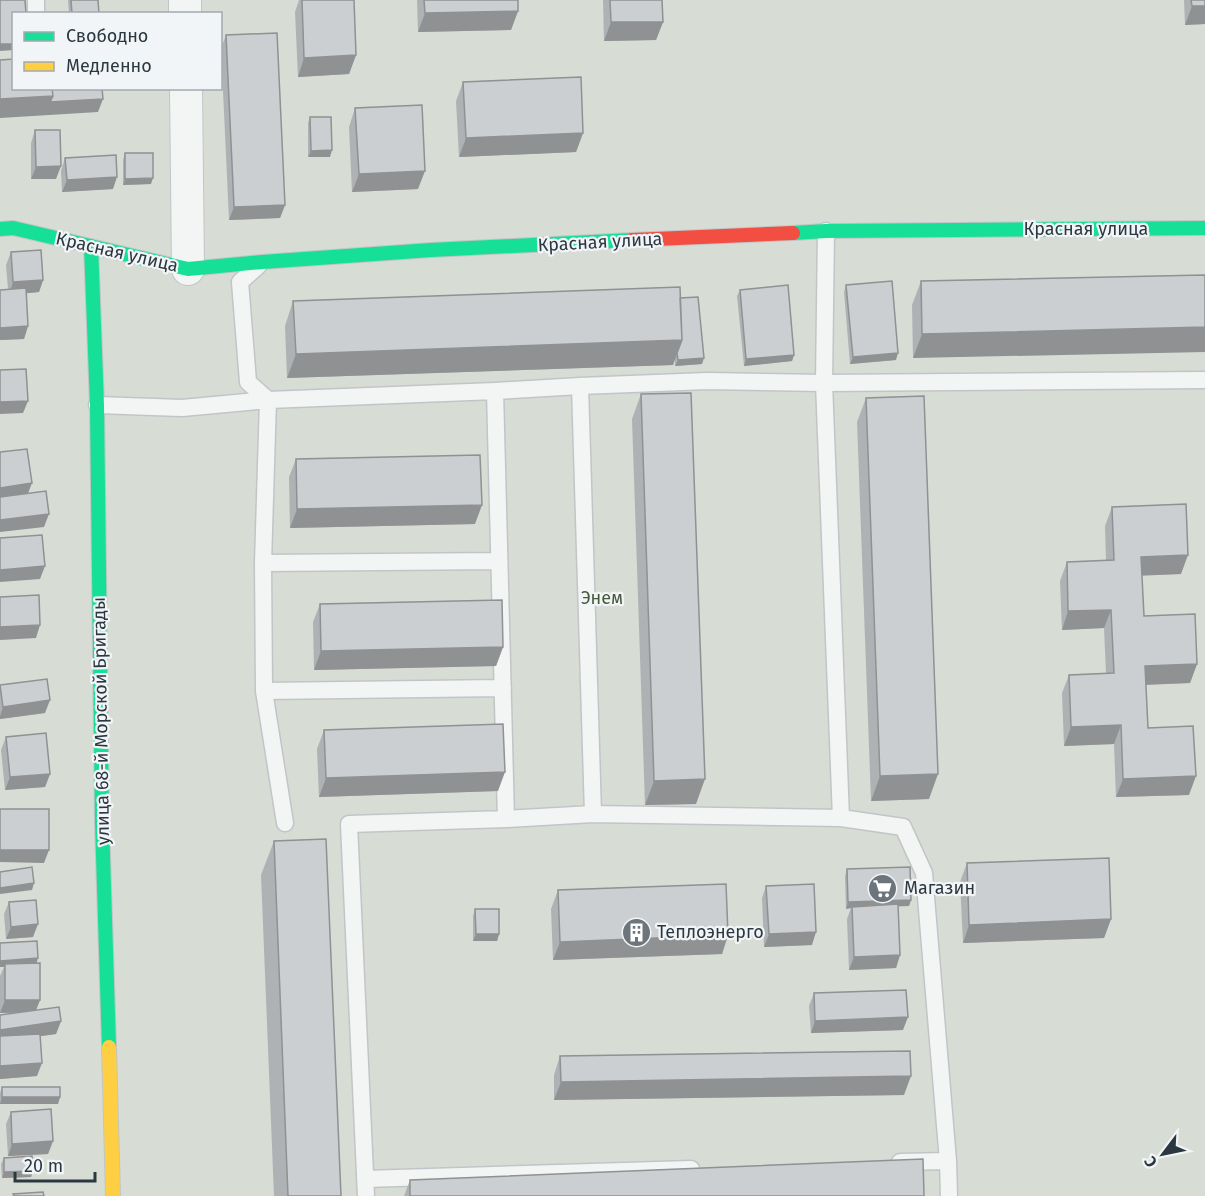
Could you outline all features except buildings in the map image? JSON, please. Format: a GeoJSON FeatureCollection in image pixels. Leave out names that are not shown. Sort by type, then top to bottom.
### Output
{"type":"FeatureCollection","features":[{"type":"Feature","properties":{"kind":"street"},"geometry":{"type":"LineString","coordinates":[[186,90],[188,269]]}},
{"type":"Feature","properties":{"kind":"street","name":"Красная улица"},"geometry":{"type":"LineString","coordinates":[[0,229],[13,228],[188,269],[431,250],[826,231],[1205,228]]}},
{"type":"Feature","properties":{"kind":"street","name":"улица 68-й Морской Бригады"},"geometry":{"type":"LineString","coordinates":[[92,246],[102,823],[113,1196]]}},
{"type":"Feature","properties":{"kind":"lane"},"geometry":{"type":"LineString","coordinates":[[826,231],[824,383],[841,818]]}},
{"type":"Feature","properties":{"kind":"lane"},"geometry":{"type":"LineString","coordinates":[[262,262],[240,282],[248,382],[268,400],[263,563],[264,691],[285,824]]}},
{"type":"Feature","properties":{"kind":"lane"},"geometry":{"type":"LineString","coordinates":[[96,405],[182,408],[268,400],[495,392],[707,381],[824,383],[1205,380]]}},
{"type":"Feature","properties":{"kind":"lane"},"geometry":{"type":"LineString","coordinates":[[580,386],[593,814]]}},
{"type":"Feature","properties":{"kind":"lane"},"geometry":{"type":"LineString","coordinates":[[495,392],[506,819]]}},
{"type":"Feature","properties":{"kind":"lane"},"geometry":{"type":"LineString","coordinates":[[263,563],[499,561]]}},
{"type":"Feature","properties":{"kind":"lane"},"geometry":{"type":"LineString","coordinates":[[264,691],[503,688]]}},
{"type":"Feature","properties":{"kind":"lane"},"geometry":{"type":"LineString","coordinates":[[366,1196],[349,824],[593,814],[841,818],[903,826],[924,873],[949,1196]]}},
{"type":"Feature","properties":{"kind":"lane"},"geometry":{"type":"LineString","coordinates":[[889,1163],[948,1161]]}},
{"type":"Feature","properties":{"kind":"lane"},"geometry":{"type":"LineString","coordinates":[[365,1179],[710,1168]]}},
{"type":"Feature","properties":{"kind":"green space","name":"Энем"},"geometry":{"type":"Polygon","coordinates":[[[0,0],[1205,0],[1205,1196],[0,1196],[0,0]]]}},
{"type":"Feature","properties":{"kind":"traffic: fast"},"geometry":{"type":"LineString","coordinates":[[0,229],[13,228],[188,269],[431,250],[632,240]]}},
{"type":"Feature","properties":{"kind":"traffic: fast"},"geometry":{"type":"LineString","coordinates":[[793,233],[1205,228]]}},
{"type":"Feature","properties":{"kind":"traffic: fast"},"geometry":{"type":"LineString","coordinates":[[91,246],[97,405],[102,823],[109,1047]]}},
{"type":"Feature","properties":{"kind":"traffic: slow"},"geometry":{"type":"LineString","coordinates":[[109,1047],[113,1196]]}},
{"type":"Feature","properties":{"kind":"traffic: jam"},"geometry":{"type":"LineString","coordinates":[[632,240],[793,233]]}},
{"type":"Feature","properties":{"kind":"place","name":"Магазин"},"geometry":{"type":"Point","coordinates":[883,888]}},
{"type":"Feature","properties":{"kind":"place","name":"Теплоэнерго"},"geometry":{"type":"Point","coordinates":[636,932]}}]}
